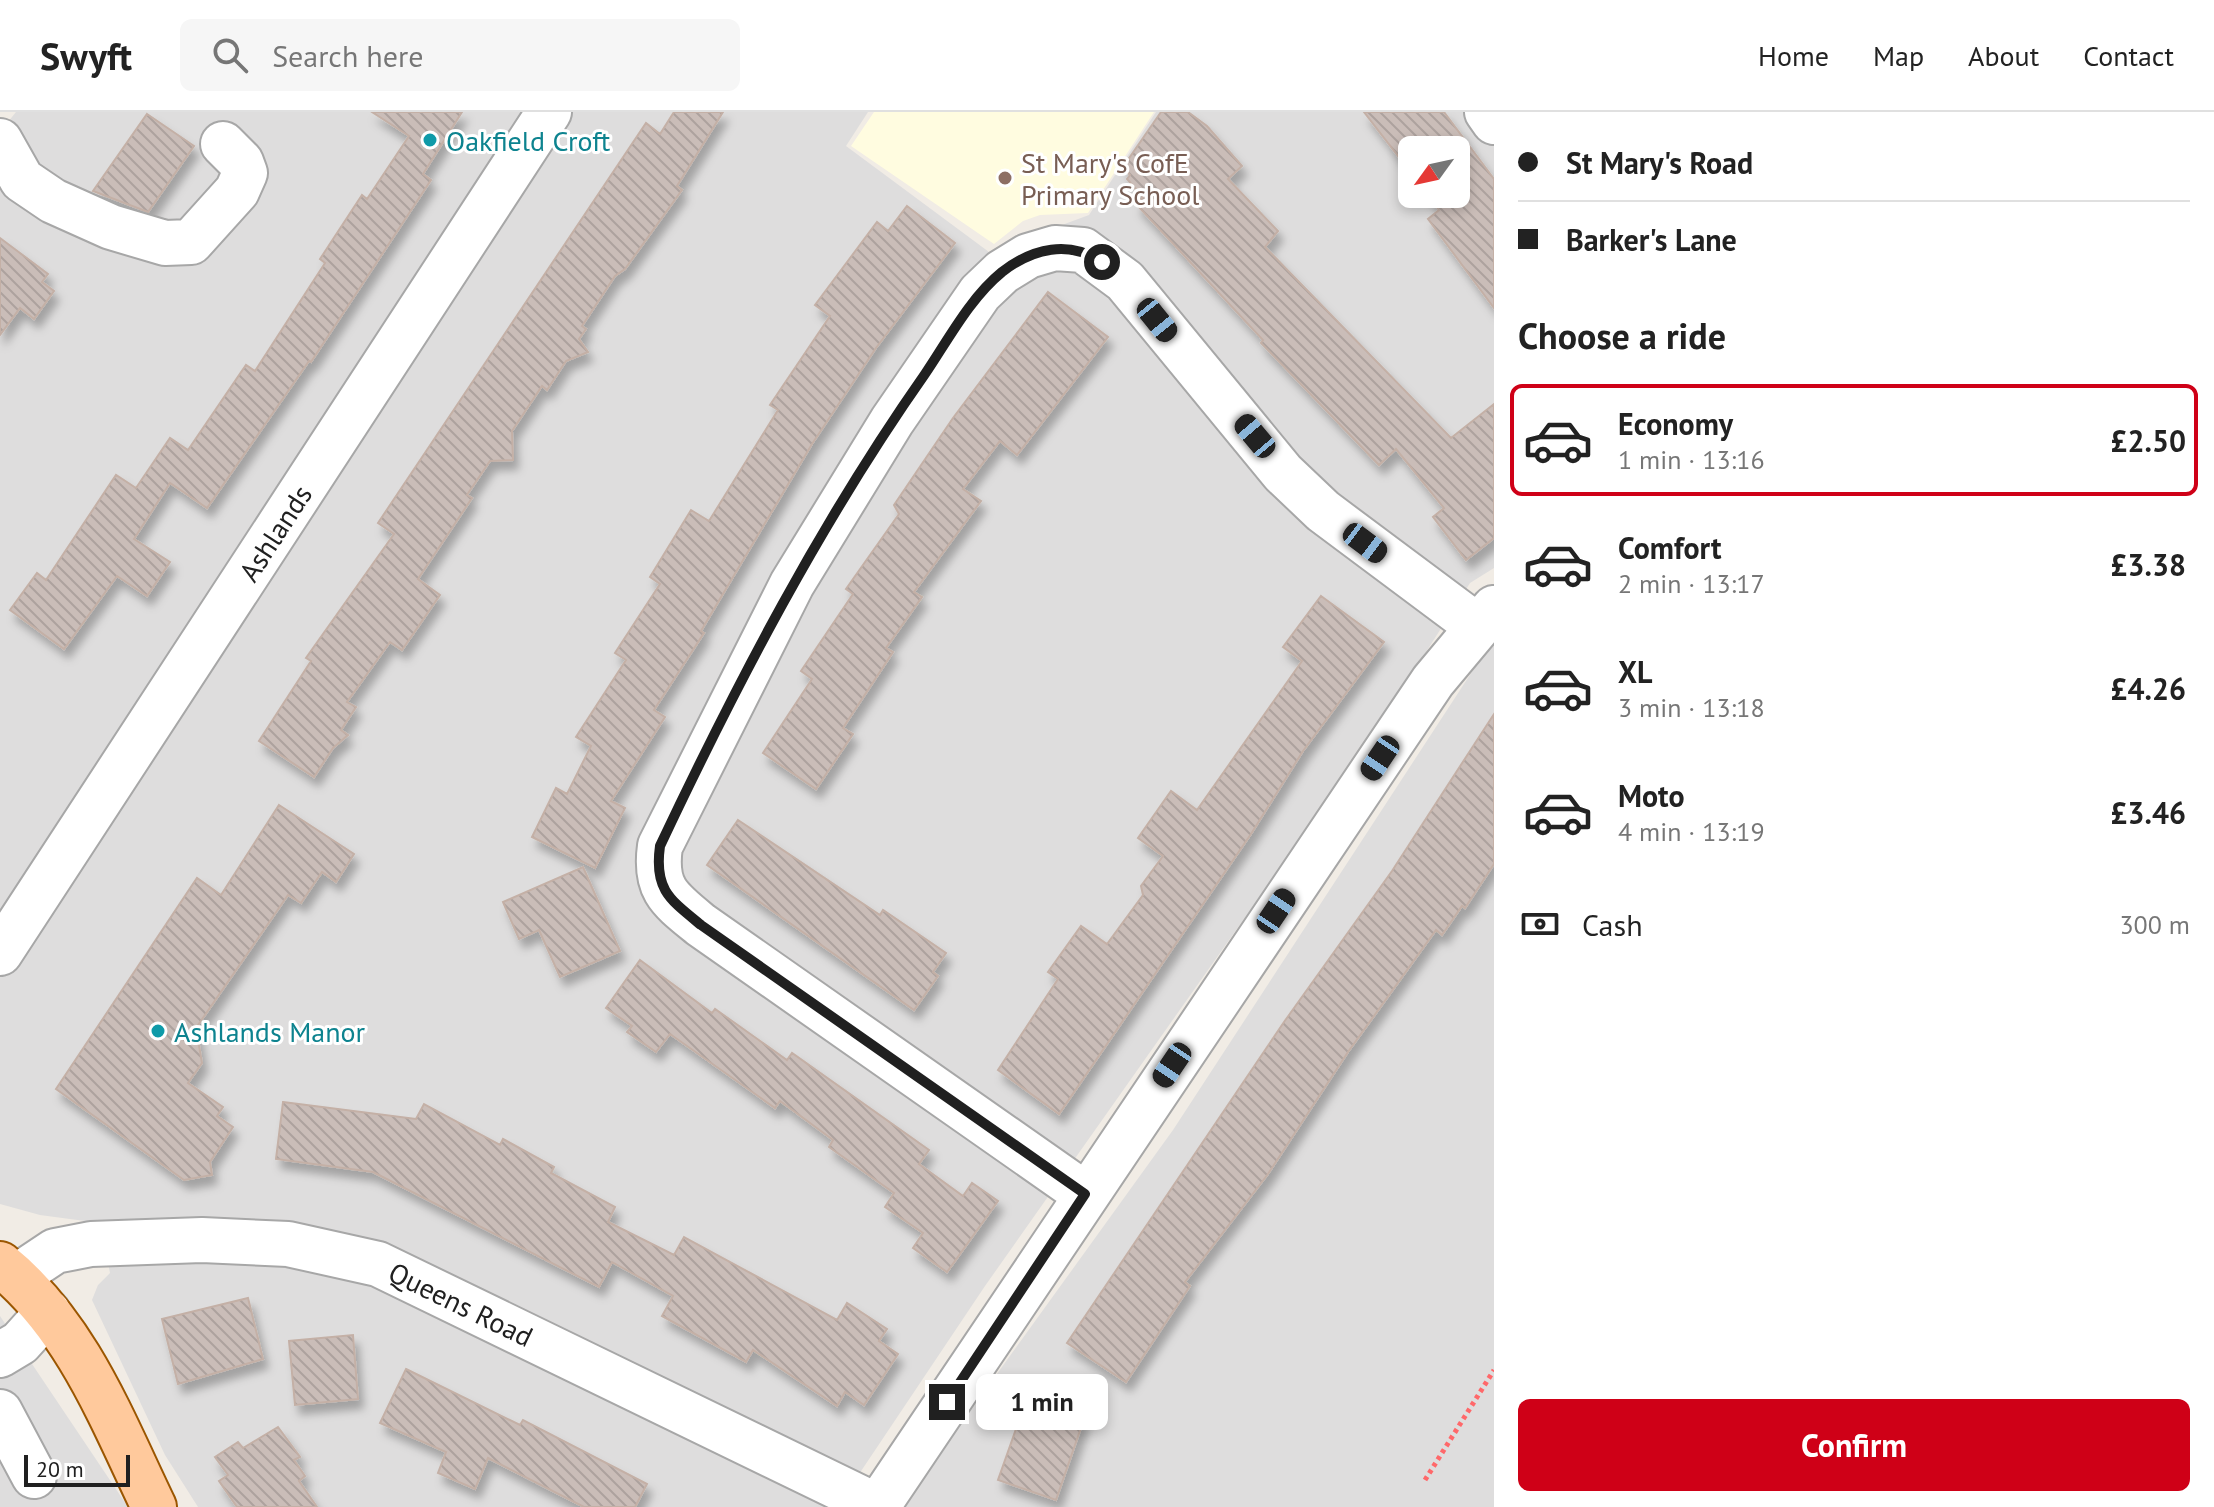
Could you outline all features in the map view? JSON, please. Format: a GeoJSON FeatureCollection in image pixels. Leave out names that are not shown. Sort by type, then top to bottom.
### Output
{"type":"FeatureCollection","features":[{"type":"Feature","properties":{"kind":"main road"},"geometry":{"type":"LineString","coordinates":[[8,1270],[48,1312],[85,1365],[154,1507]]}},
{"type":"Feature","properties":{"kind":"street"},"geometry":{"type":"LineString","coordinates":[[0,128],[11,112]]}},
{"type":"Feature","properties":{"kind":"street","name":"Ashlands"},"geometry":{"type":"LineString","coordinates":[[0,953],[549,112]]}},
{"type":"Feature","properties":{"kind":"street"},"geometry":{"type":"LineString","coordinates":[[1487,112],[1494,122]]}},
{"type":"Feature","properties":{"kind":"street"},"geometry":{"type":"LineString","coordinates":[[0,141],[22,180],[53,201],[111,227],[165,243],[191,242],[237,191],[245,173],[241,162],[223,144]]}},
{"type":"Feature","properties":{"kind":"street"},"geometry":{"type":"LineString","coordinates":[[878,1507],[1085,1194],[1433,681],[1486,617],[1323,511],[1283,473],[1125,281],[1083,250],[1055,248],[1028,256],[1002,272],[980,293],[910,395],[792,584],[666,834],[657,871],[671,900],[701,925],[1085,1194]]}},
{"type":"Feature","properties":{"kind":"street","name":"Queens Road"},"geometry":{"type":"LineString","coordinates":[[8,1270],[55,1251],[91,1244],[202,1240],[288,1244],[378,1264],[878,1507]]}},
{"type":"Feature","properties":{"kind":"street"},"geometry":{"type":"LineString","coordinates":[[0,1355],[20,1343],[48,1312]]}},
{"type":"Feature","properties":{"kind":"street"},"geometry":{"type":"LineString","coordinates":[[0,1412],[34,1476]]}},
{"type":"Feature","properties":{"kind":"path"},"geometry":{"type":"LineString","coordinates":[[1425,1480],[1494,1370]]}},
{"type":"Feature","properties":{"kind":"shaded area"},"geometry":{"type":"Polygon","coordinates":[[[16,112],[868,112],[846,146],[989,252],[1089,215],[1156,112],[1494,112],[1494,568],[1470,583],[1366,746],[985,1286],[837,1507],[198,1507],[165,1455],[92,1300],[98,1285],[110,1273],[100,1223],[40,1215],[0,1204],[0,132],[16,112]]]}},
{"type":"Feature","properties":{"kind":"shaded area","name":"St Mary's CofE Primary School"},"geometry":{"type":"Polygon","coordinates":[[[874,112],[1154,112],[1088,213],[1040,215],[1023,221],[994,244],[851,146],[874,112]]]}},
{"type":"Feature","properties":{"kind":"shaded area"},"geometry":{"type":"Polygon","coordinates":[[[1494,638],[1494,1507],[901,1507],[1173,1130],[1494,638]]]}},
{"type":"Feature","properties":{"kind":"shaded area"},"geometry":{"type":"Polygon","coordinates":[[[0,1316],[30,1361],[128,1507],[0,1507],[0,1316]]]}},
{"type":"Feature","properties":{"kind":"building"},"geometry":{"type":"Polygon","coordinates":[[[372,112],[462,112],[423,174],[431,180],[311,362],[207,508],[170,483],[134,539],[170,562],[147,596],[117,576],[64,649],[10,610],[37,573],[46,580],[116,475],[136,488],[170,438],[188,450],[246,365],[255,371],[325,263],[320,259],[362,195],[367,199],[409,136],[372,112]]]}},
{"type":"Feature","properties":{"kind":"building"},"geometry":{"type":"Polygon","coordinates":[[[674,112],[723,112],[677,186],[682,190],[625,269],[615,276],[582,326],[586,329],[579,339],[588,352],[566,361],[547,390],[542,386],[512,431],[513,460],[490,461],[467,495],[472,498],[418,579],[440,595],[402,650],[390,642],[347,702],[356,707],[341,730],[348,735],[333,748],[314,777],[259,741],[311,661],[306,658],[394,534],[378,523],[646,123],[660,134],[674,112]]]}},
{"type":"Feature","properties":{"kind":"building"},"geometry":{"type":"Polygon","coordinates":[[[1161,112],[1188,112],[1207,126],[1242,166],[1228,179],[1278,231],[1265,247],[1451,438],[1494,404],[1494,538],[1466,560],[1433,517],[1444,508],[1396,449],[1379,465],[1261,343],[1263,340],[1136,204],[1143,197],[1127,179],[1130,175],[1123,167],[1161,112]]]}},
{"type":"Feature","properties":{"kind":"building"},"geometry":{"type":"Polygon","coordinates":[[[1364,112],[1444,112],[1462,136],[1398,136],[1398,156],[1364,112]]]}},
{"type":"Feature","properties":{"kind":"building"},"geometry":{"type":"Polygon","coordinates":[[[147,114],[194,146],[148,212],[93,191],[147,114]]]}},
{"type":"Feature","properties":{"kind":"building"},"geometry":{"type":"Polygon","coordinates":[[[1470,147],[1494,179],[1494,308],[1428,219],[1439,210],[1438,208],[1470,208],[1470,147]]]}},
{"type":"Feature","properties":{"kind":"building"},"geometry":{"type":"Polygon","coordinates":[[[907,206],[955,243],[876,348],[812,444],[701,631],[704,633],[654,710],[665,717],[611,801],[625,808],[595,868],[532,837],[556,788],[567,794],[591,746],[576,737],[626,660],[615,653],[660,584],[650,577],[691,510],[709,521],[778,410],[770,405],[830,316],[815,305],[877,222],[888,231],[907,206]]]}},
{"type":"Feature","properties":{"kind":"building"},"geometry":{"type":"Polygon","coordinates":[[[0,238],[48,274],[42,282],[54,291],[34,319],[20,308],[0,335],[0,238]]]}},
{"type":"Feature","properties":{"kind":"building"},"geometry":{"type":"Polygon","coordinates":[[[1048,292],[1108,337],[1017,455],[1000,441],[963,489],[981,501],[914,592],[922,597],[886,648],[893,652],[843,728],[853,734],[816,789],[763,753],[812,679],[801,671],[853,594],[846,589],[899,514],[894,505],[953,418],[1048,292]]]}},
{"type":"Feature","properties":{"kind":"building"},"geometry":{"type":"Polygon","coordinates":[[[1321,596],[1384,642],[1303,751],[1251,834],[1059,1114],[998,1070],[1058,979],[1048,972],[1081,926],[1107,944],[1143,895],[1141,886],[1163,856],[1138,838],[1171,791],[1197,810],[1302,661],[1283,647],[1321,596]]]}},
{"type":"Feature","properties":{"kind":"building"},"geometry":{"type":"Polygon","coordinates":[[[1494,714],[1494,864],[1465,908],[1462,906],[1442,935],[1436,930],[1348,1052],[1268,1174],[1185,1282],[1190,1286],[1126,1382],[1067,1343],[1284,1022],[1392,871],[1494,714]]]}},
{"type":"Feature","properties":{"kind":"building","name":"Ashlands Manor"},"geometry":{"type":"Polygon","coordinates":[[[279,805],[354,854],[336,882],[322,872],[301,903],[288,895],[196,1028],[202,1063],[188,1083],[223,1107],[217,1116],[233,1127],[210,1162],[212,1175],[184,1180],[56,1089],[197,878],[221,895],[279,805]]]}},
{"type":"Feature","properties":{"kind":"building"},"geometry":{"type":"Polygon","coordinates":[[[738,820],[880,915],[883,910],[946,953],[933,972],[938,976],[914,1010],[707,865],[738,820]]]}},
{"type":"Feature","properties":{"kind":"building"},"geometry":{"type":"Polygon","coordinates":[[[583,867],[620,951],[560,977],[539,930],[519,939],[503,902],[583,867]]]}},
{"type":"Feature","properties":{"kind":"building"},"geometry":{"type":"Polygon","coordinates":[[[640,960],[712,1013],[715,1009],[787,1060],[792,1053],[929,1150],[919,1164],[963,1196],[972,1183],[998,1201],[947,1272],[913,1248],[923,1233],[885,1207],[894,1193],[829,1147],[833,1140],[780,1101],[775,1108],[670,1034],[656,1052],[627,1032],[632,1026],[606,1008],[640,960]]]}},
{"type":"Feature","properties":{"kind":"building"},"geometry":{"type":"Polygon","coordinates":[[[283,1102],[416,1119],[424,1104],[500,1145],[503,1139],[554,1167],[551,1173],[615,1207],[608,1222],[674,1255],[684,1237],[837,1320],[847,1303],[887,1329],[879,1341],[898,1354],[864,1405],[845,1392],[837,1406],[753,1350],[746,1362],[662,1316],[673,1296],[612,1262],[599,1287],[373,1172],[276,1159],[283,1102]]]}},
{"type":"Feature","properties":{"kind":"building"},"geometry":{"type":"Polygon","coordinates":[[[248,1298],[263,1359],[178,1384],[162,1319],[248,1298]]]}},
{"type":"Feature","properties":{"kind":"building"},"geometry":{"type":"Polygon","coordinates":[[[353,1335],[358,1399],[295,1405],[289,1341],[353,1335]]]}},
{"type":"Feature","properties":{"kind":"building"},"geometry":{"type":"Polygon","coordinates":[[[406,1369],[520,1425],[523,1420],[647,1484],[635,1507],[584,1507],[488,1458],[475,1489],[438,1473],[446,1452],[380,1423],[406,1369]]]}},
{"type":"Feature","properties":{"kind":"building"},"geometry":{"type":"Polygon","coordinates":[[[1027,1398],[1084,1419],[1056,1500],[998,1480],[1027,1398]]]}},
{"type":"Feature","properties":{"kind":"building"},"geometry":{"type":"Polygon","coordinates":[[[278,1427],[300,1457],[294,1460],[305,1476],[299,1481],[317,1507],[237,1507],[219,1481],[228,1475],[215,1457],[238,1442],[243,1448],[278,1427]]]}},
{"type":"Feature","properties":{"kind":"place","name":"Oakfield Croft"},"geometry":{"type":"Point","coordinates":[430,140]}},
{"type":"Feature","properties":{"kind":"place","name":"St Mary's CofE Primary School"},"geometry":{"type":"Point","coordinates":[1005,178]}},
{"type":"Feature","properties":{"kind":"place","name":"Ashlands Manor"},"geometry":{"type":"Point","coordinates":[158,1031]}},
{"type":"Feature","properties":{"kind":"route"},"geometry":{"type":"LineString","coordinates":[[947,1402],[1085,1194],[701,925],[671,900],[657,871],[660,846],[792,584],[892,421],[980,293],[1002,272],[1028,256],[1055,248],[1083,250],[1102,262]]}}]}
